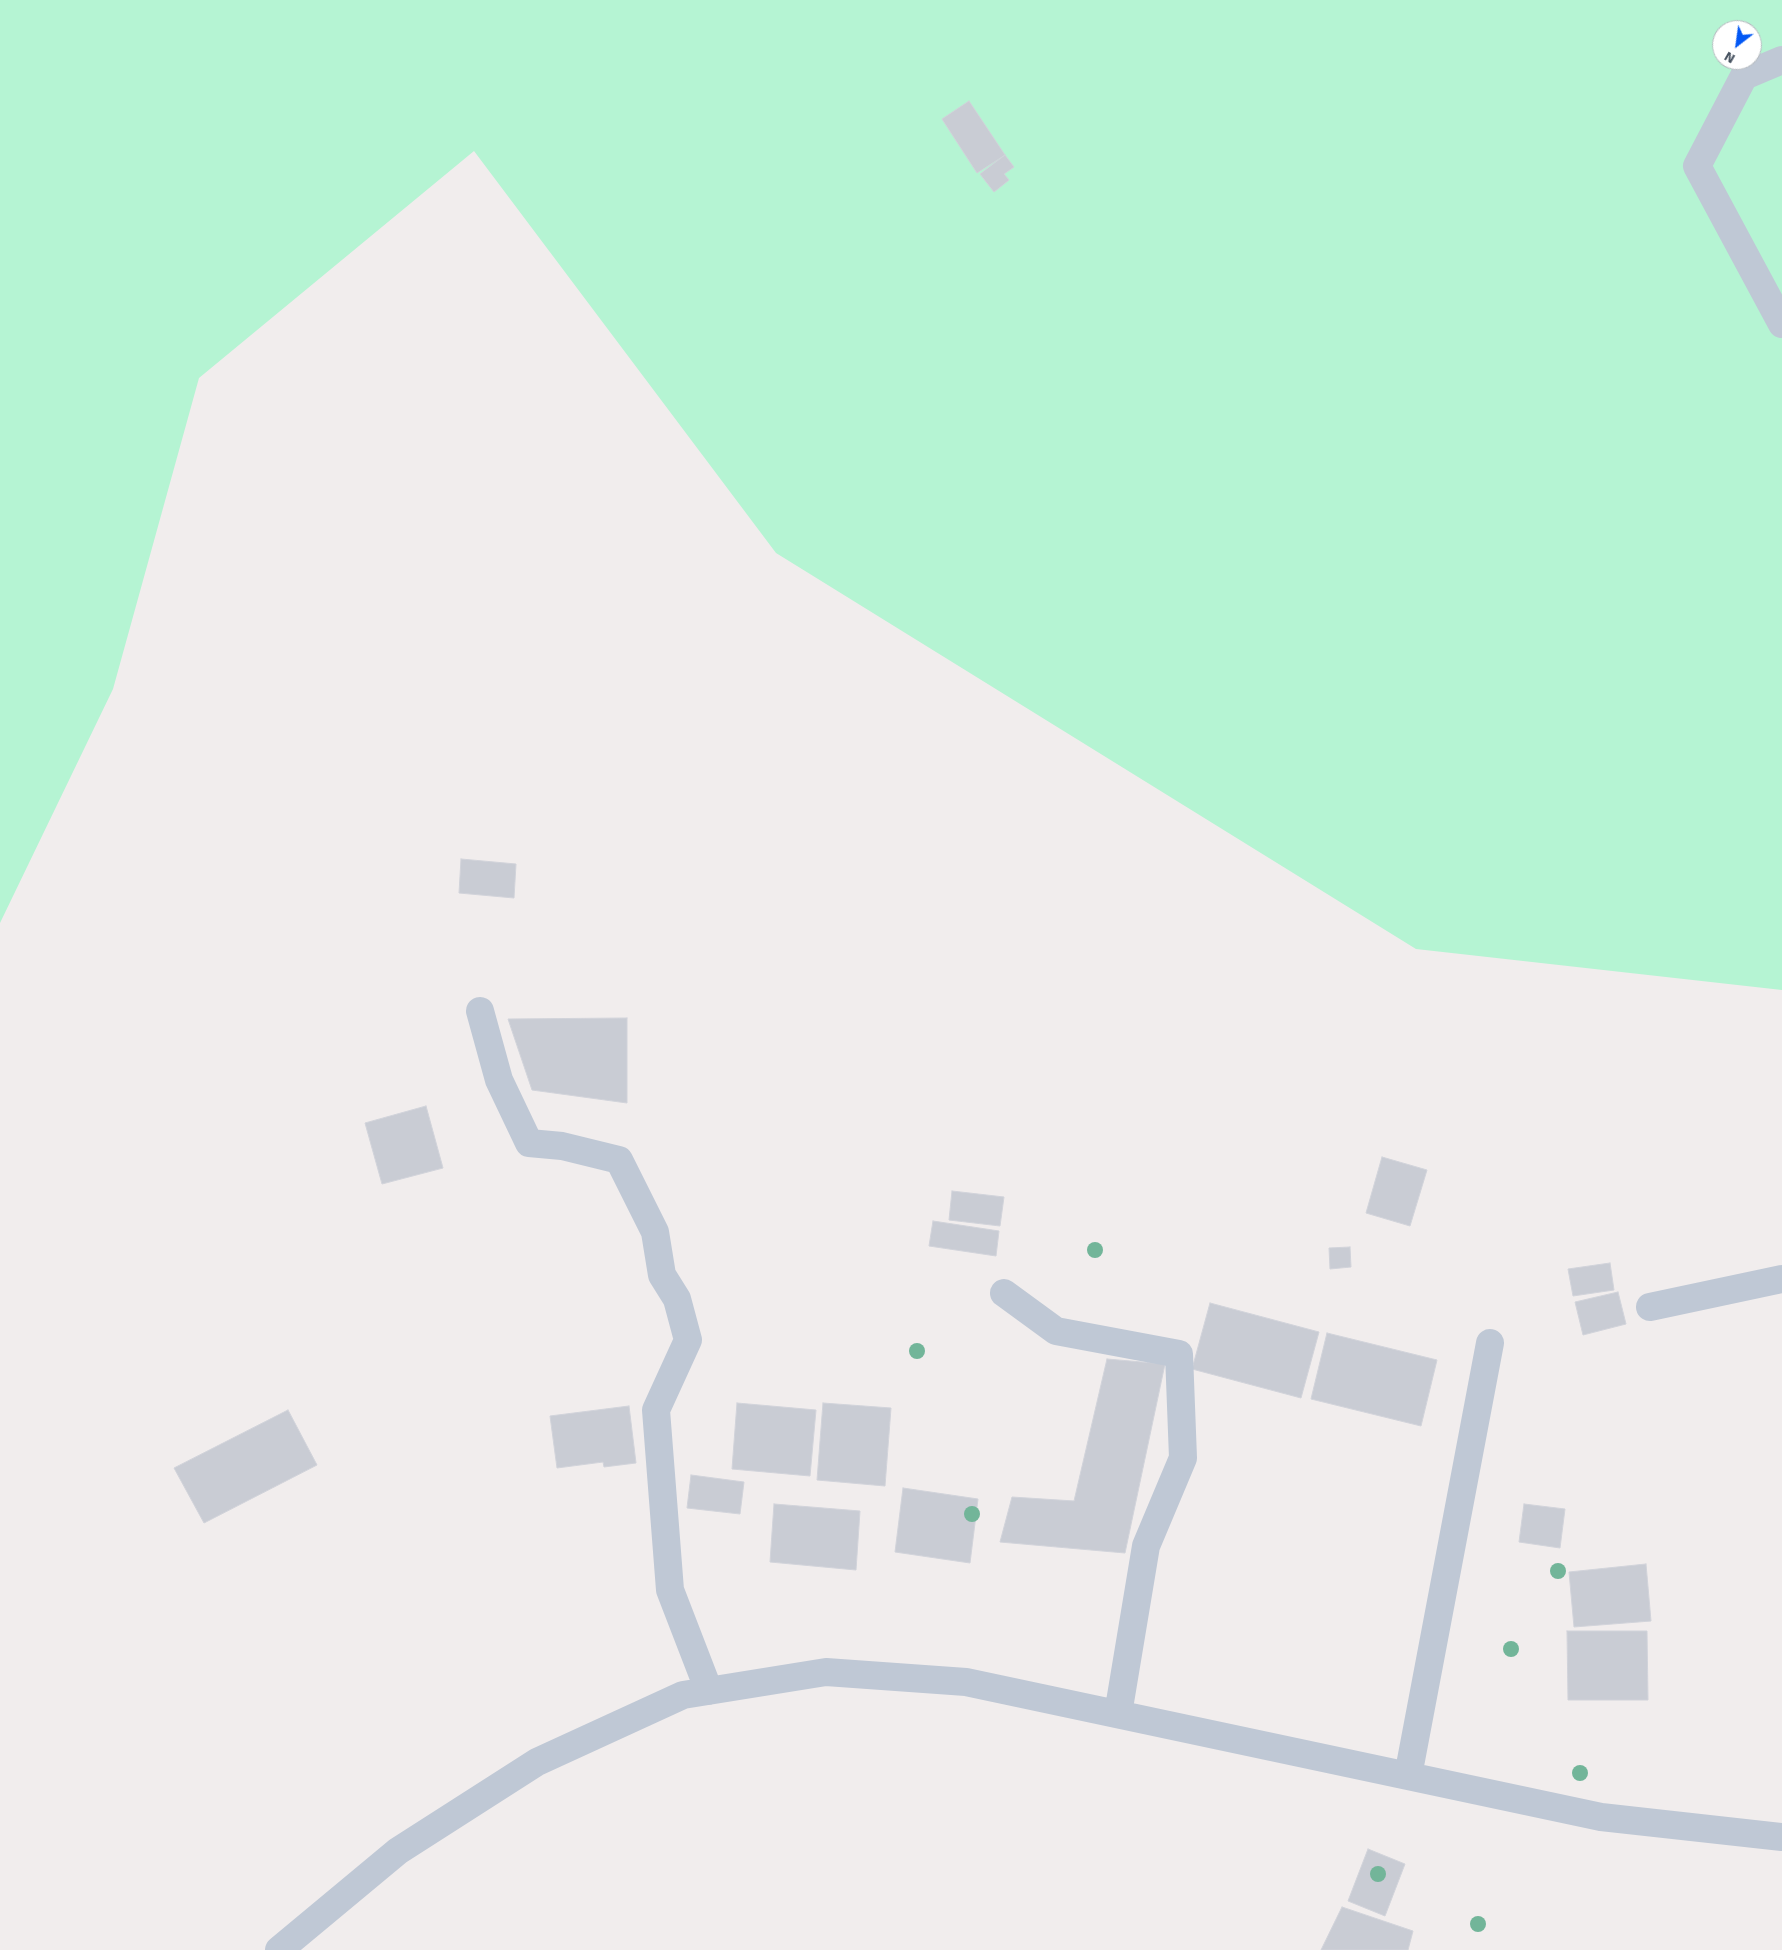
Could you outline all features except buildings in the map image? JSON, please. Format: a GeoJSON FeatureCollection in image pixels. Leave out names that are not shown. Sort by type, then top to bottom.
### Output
{"type":"FeatureCollection","features":[{"type":"Feature","properties":{"kind":"street"},"geometry":{"type":"LineString","coordinates":[[1782,60],[1744,76],[1697,166],[1782,324]]}},
{"type":"Feature","properties":{"kind":"street"},"geometry":{"type":"LineString","coordinates":[[480,1011],[499,1080],[530,1143],[562,1146],[619,1160],[655,1232],[662,1275],[678,1299],[688,1340],[656,1410],[670,1590],[709,1691]]}},
{"type":"Feature","properties":{"kind":"street"},"geometry":{"type":"LineString","coordinates":[[1650,1307],[1782,1279]]}},
{"type":"Feature","properties":{"kind":"street"},"geometry":{"type":"LineString","coordinates":[[1004,1293],[1056,1331],[1179,1354],[1183,1458],[1146,1546],[1118,1714]]}},
{"type":"Feature","properties":{"kind":"street"},"geometry":{"type":"LineString","coordinates":[[1408,1776],[1490,1342]]}},
{"type":"Feature","properties":{"kind":"street"},"geometry":{"type":"LineString","coordinates":[[279,1950],[398,1851],[537,1762],[683,1695],[826,1672],[966,1682],[1601,1817],[1782,1837]]}},
{"type":"Feature","properties":{"kind":"green space"},"geometry":{"type":"Polygon","coordinates":[[[0,0],[1782,0],[1782,990],[1416,949],[776,553],[474,151],[199,378],[113,689],[0,923],[0,0]]]}}]}
